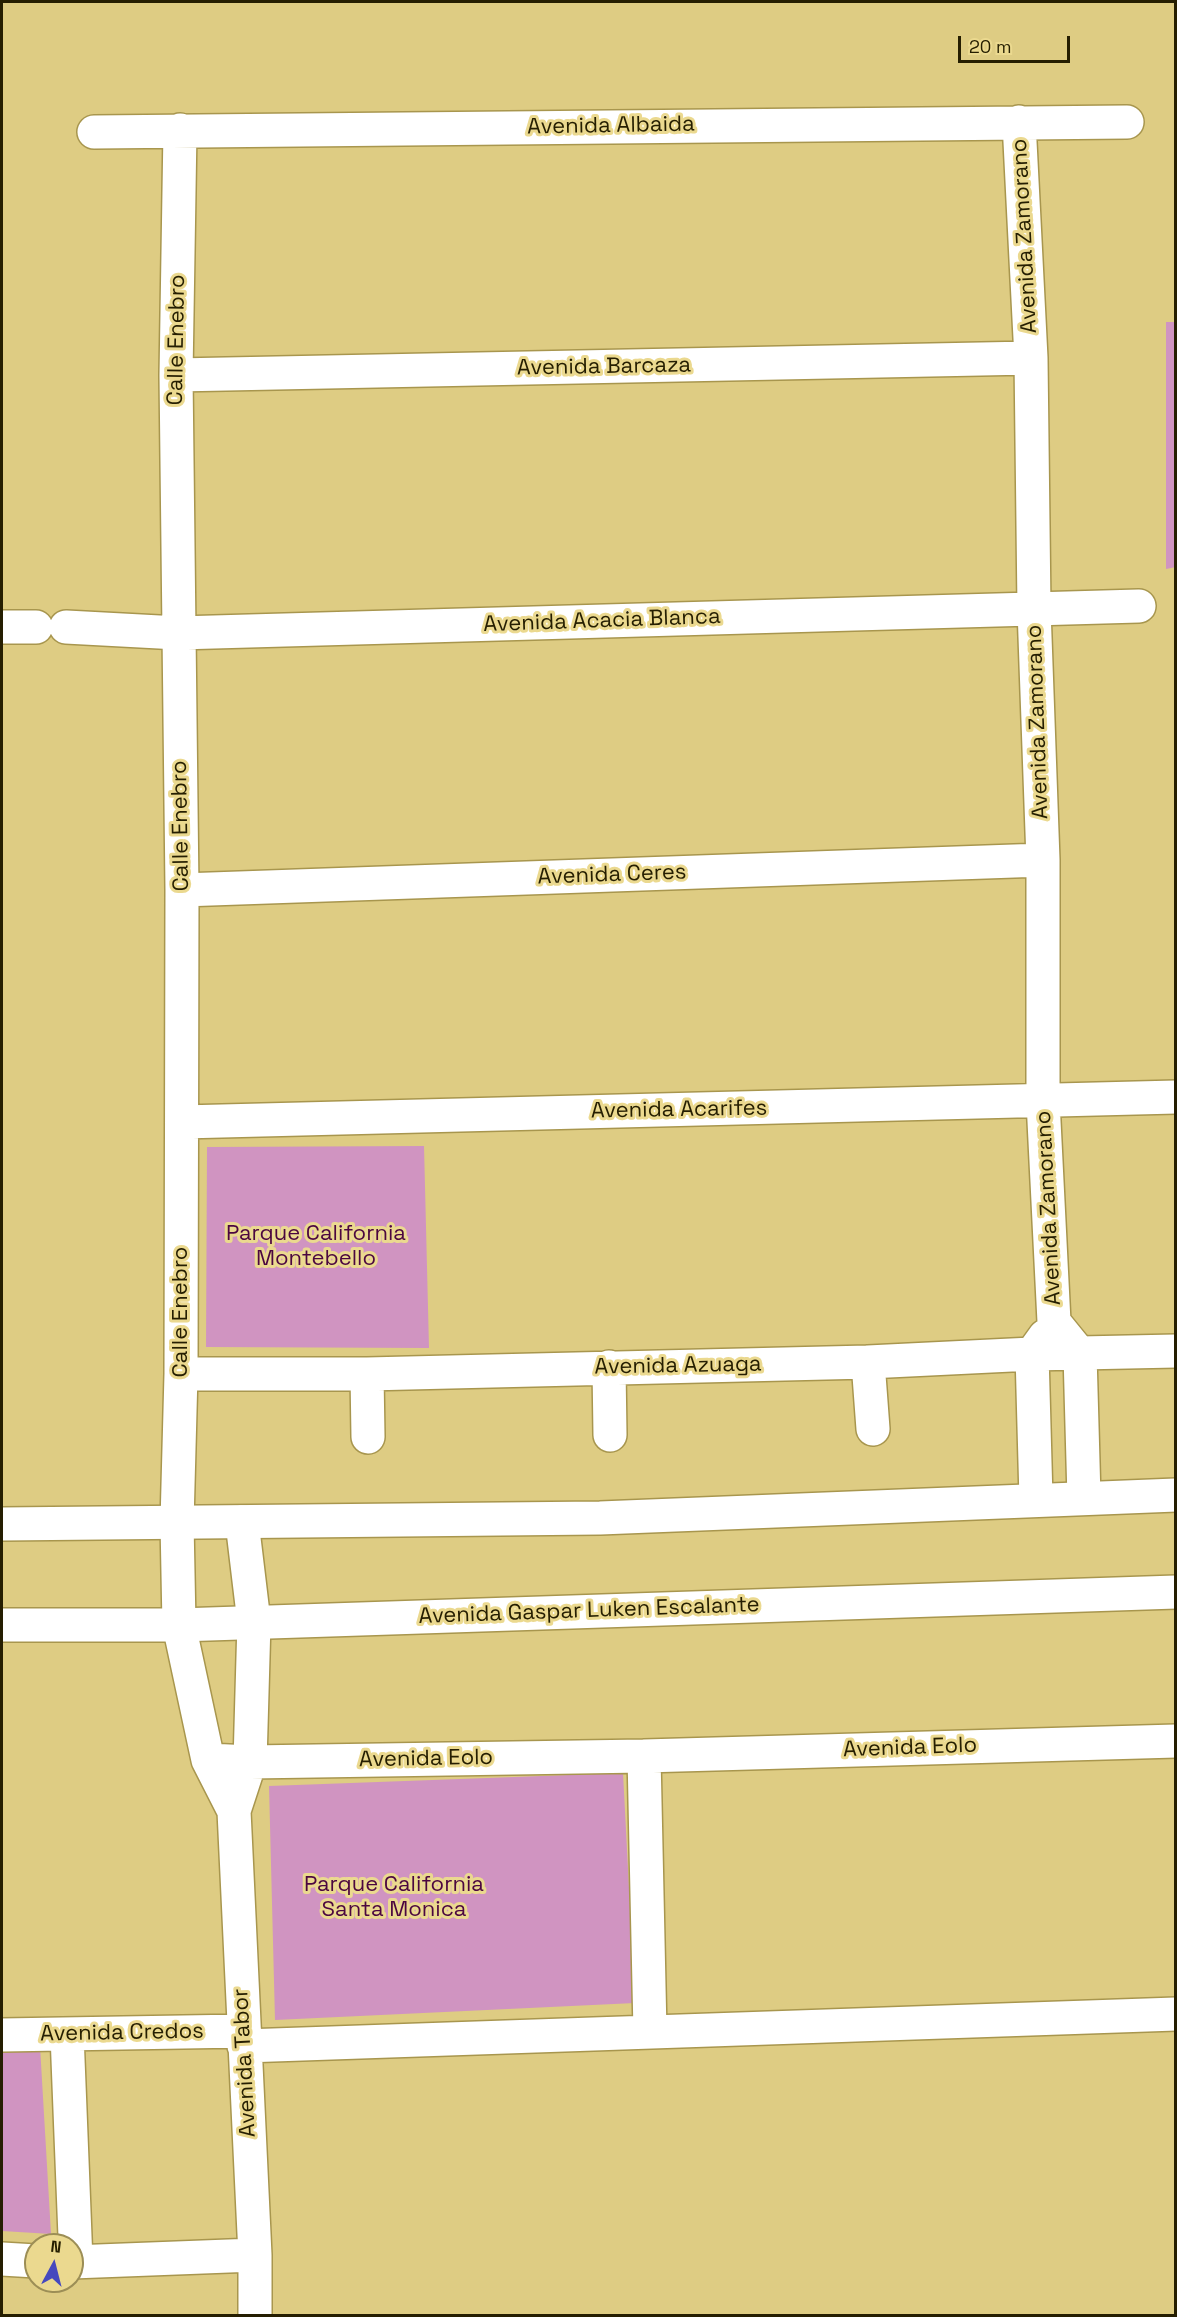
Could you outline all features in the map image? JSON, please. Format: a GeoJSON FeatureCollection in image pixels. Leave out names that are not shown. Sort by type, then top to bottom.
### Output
{"type":"FeatureCollection","features":[{"type":"Feature","properties":{"kind":"street","name":"Avenida Zamorano"},"geometry":{"type":"LineString","coordinates":[[1019,122],[1031,358],[1034,609],[1043,860],[1043,1101],[1054,1322],[1080,1354]]}},
{"type":"Feature","properties":{"kind":"street","name":"Avenida Albaida"},"geometry":{"type":"LineString","coordinates":[[94,132],[1127,122]]}},
{"type":"Feature","properties":{"kind":"street","name":"Calle Enebro"},"geometry":{"type":"LineString","coordinates":[[177,1522],[181,1374],[182,1122],[182,890],[176,375],[180,130]]}},
{"type":"Feature","properties":{"kind":"street","name":"Avenida Barcaza"},"geometry":{"type":"LineString","coordinates":[[176,375],[1031,358]]}},
{"type":"Feature","properties":{"kind":"street","name":"Avenida Acacia Blanca"},"geometry":{"type":"LineString","coordinates":[[2,627],[178,633],[1139,606]]}},
{"type":"Feature","properties":{"kind":"street","name":"Avenida Ceres"},"geometry":{"type":"LineString","coordinates":[[182,890],[1043,860]]}},
{"type":"Feature","properties":{"kind":"street","name":"Avenida Acarifes"},"geometry":{"type":"LineString","coordinates":[[182,1122],[1176,1097]]}},
{"type":"Feature","properties":{"kind":"street","name":"Avenida Zamorano"},"geometry":{"type":"LineString","coordinates":[[1032,1354],[1054,1322]]}},
{"type":"Feature","properties":{"kind":"street","name":"Avenida Azuaga"},"geometry":{"type":"LineString","coordinates":[[181,1374],[367,1374],[868,1362],[1032,1354],[1176,1351]]}},
{"type":"Feature","properties":{"kind":"street"},"geometry":{"type":"LineString","coordinates":[[1032,1354],[1036,1499]]}},
{"type":"Feature","properties":{"kind":"street"},"geometry":{"type":"LineString","coordinates":[[1080,1354],[1084,1498]]}},
{"type":"Feature","properties":{"kind":"street"},"geometry":{"type":"LineString","coordinates":[[868,1362],[873,1429]]}},
{"type":"Feature","properties":{"kind":"street"},"geometry":{"type":"LineString","coordinates":[[609,1367],[610,1435]]}},
{"type":"Feature","properties":{"kind":"street"},"geometry":{"type":"LineString","coordinates":[[367,1374],[368,1437]]}},
{"type":"Feature","properties":{"kind":"street"},"geometry":{"type":"LineString","coordinates":[[2,1524],[600,1518],[1176,1495]]}},
{"type":"Feature","properties":{"kind":"street","name":"Avenida Tabor"},"geometry":{"type":"LineString","coordinates":[[177,1522],[179,1625],[208,1760],[234,1810]]}},
{"type":"Feature","properties":{"kind":"street","name":"Avenida Tabor"},"geometry":{"type":"LineString","coordinates":[[242,1522],[254,1622],[250,1762],[234,1810],[255,2255],[255,2316]]}},
{"type":"Feature","properties":{"kind":"street","name":"Avenida Gaspar Luken Escalante"},"geometry":{"type":"LineString","coordinates":[[2,1625],[179,1625],[1176,1592]]}},
{"type":"Feature","properties":{"kind":"street","name":"Avenida Eolo"},"geometry":{"type":"LineString","coordinates":[[208,1760],[250,1762],[644,1756],[1176,1741]]}},
{"type":"Feature","properties":{"kind":"street"},"geometry":{"type":"LineString","coordinates":[[644,1756],[650,2032]]}},
{"type":"Feature","properties":{"kind":"street"},"geometry":{"type":"LineString","coordinates":[[243,2038],[650,2032],[1176,2014]]}},
{"type":"Feature","properties":{"kind":"street"},"geometry":{"type":"LineString","coordinates":[[68,2034],[73,2233]]}},
{"type":"Feature","properties":{"kind":"street","name":"Avenida Credos"},"geometry":{"type":"LineString","coordinates":[[2,2035],[68,2034],[243,2038]]}},
{"type":"Feature","properties":{"kind":"street"},"geometry":{"type":"LineString","coordinates":[[84,2262],[255,2255]]}},
{"type":"Feature","properties":{"kind":"street"},"geometry":{"type":"LineString","coordinates":[[2,2259],[24,2260]]}},
{"type":"Feature","properties":{"kind":"green space"},"geometry":{"type":"Polygon","coordinates":[[[1166,322],[1176,322],[1176,567],[1166,569],[1166,322]]]}},
{"type":"Feature","properties":{"kind":"green space","name":"Parque California Montebello"},"geometry":{"type":"Polygon","coordinates":[[[424,1146],[429,1348],[206,1347],[207,1147],[424,1146]]]}},
{"type":"Feature","properties":{"kind":"green space","name":"Parque California Santa Monica"},"geometry":{"type":"Polygon","coordinates":[[[623,1773],[635,2003],[275,2020],[269,1786],[623,1773]]]}},
{"type":"Feature","properties":{"kind":"green space"},"geometry":{"type":"Polygon","coordinates":[[[2,2046],[40,2046],[51,2233],[2,2231],[2,2046]]]}}]}
